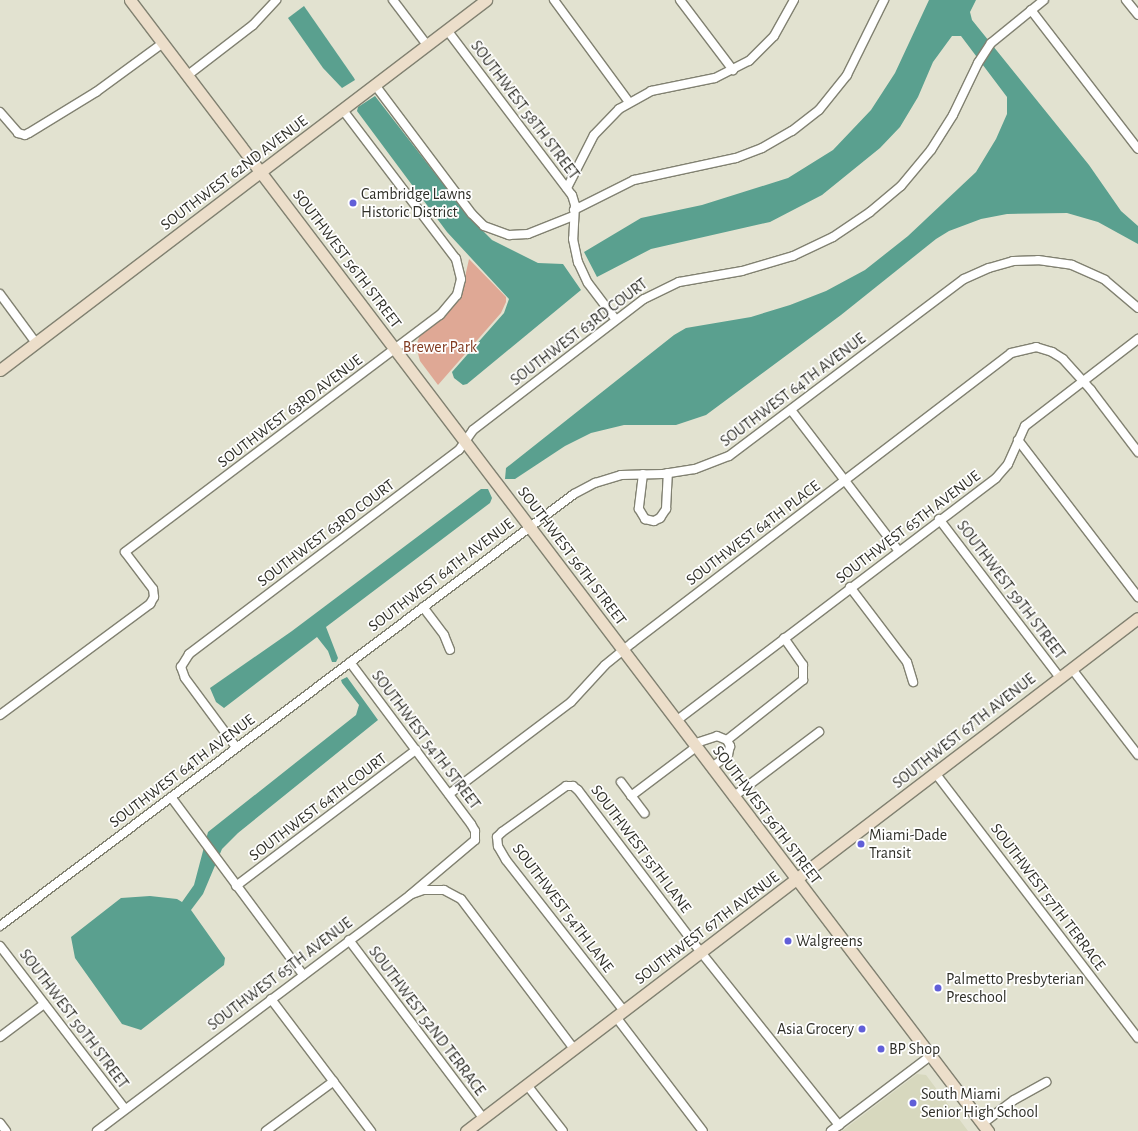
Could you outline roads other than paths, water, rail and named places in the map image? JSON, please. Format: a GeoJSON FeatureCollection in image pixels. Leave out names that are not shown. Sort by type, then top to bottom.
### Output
{"type":"FeatureCollection","features":[{"type":"Feature","properties":{"kind":"main road","name":"SOUTHWEST 56TH STREET"},"geometry":{"type":"LineString","coordinates":[[130,0],[530,526],[733,797],[985,1127]]}},
{"type":"Feature","properties":{"kind":"main road","name":"SOUTHWEST 62ND AVENUE"},"geometry":{"type":"LineString","coordinates":[[0,370],[262,173],[486,0]]}},
{"type":"Feature","properties":{"kind":"main road","name":"SOUTHWEST 67TH AVENUE"},"geometry":{"type":"LineString","coordinates":[[466,1131],[703,952],[1138,618]]}},
{"type":"Feature","properties":{"kind":"street"},"geometry":{"type":"LineString","coordinates":[[188,75],[253,25],[276,0]]}},
{"type":"Feature","properties":{"kind":"street"},"geometry":{"type":"LineString","coordinates":[[393,0],[428,45]]}},
{"type":"Feature","properties":{"kind":"street"},"geometry":{"type":"LineString","coordinates":[[554,0],[629,102]]}},
{"type":"Feature","properties":{"kind":"street"},"geometry":{"type":"LineString","coordinates":[[680,0],[733,70]]}},
{"type":"Feature","properties":{"kind":"street"},"geometry":{"type":"LineString","coordinates":[[567,188],[594,135],[613,114],[629,102],[651,91],[703,81],[733,70],[754,58],[781,26],[794,0]]}},
{"type":"Feature","properties":{"kind":"street"},"geometry":{"type":"LineString","coordinates":[[375,85],[472,214],[484,226],[509,235],[528,234],[573,213],[634,180],[736,158],[762,148],[792,131],[822,106],[847,75],[884,0]]}},
{"type":"Feature","properties":{"kind":"street","name":"SOUTHWEST 63RD COURT"},"geometry":{"type":"LineString","coordinates":[[236,748],[190,686],[181,669],[183,661],[193,651],[459,450],[473,430],[616,320],[667,287],[778,262],[821,244],[856,223],[901,186],[927,156],[953,115],[978,63],[991,43],[1044,0]]}},
{"type":"Feature","properties":{"kind":"street"},"geometry":{"type":"LineString","coordinates":[[1126,0],[1138,15]]}},
{"type":"Feature","properties":{"kind":"street"},"geometry":{"type":"LineString","coordinates":[[1031,10],[1138,149]]}},
{"type":"Feature","properties":{"kind":"street","name":"SOUTHWEST 58TH STREET"},"geometry":{"type":"LineString","coordinates":[[447,30],[567,188],[575,201],[573,213],[573,245],[580,268],[616,320]]}},
{"type":"Feature","properties":{"kind":"street"},"geometry":{"type":"LineString","coordinates":[[0,112],[13,128],[25,135],[92,95],[163,42]]}},
{"type":"Feature","properties":{"kind":"street","name":"SOUTHWEST 63RD AVENUE"},"geometry":{"type":"LineString","coordinates":[[0,715],[142,611],[154,597],[153,589],[125,552],[446,310],[457,295],[461,283],[456,259],[343,110]]}},
{"type":"Feature","properties":{"kind":"street","name":"SOUTHWEST 64TH AVENUE"},"geometry":{"type":"LineString","coordinates":[[0,926],[530,526],[588,486],[621,475],[668,473],[702,467],[722,460],[791,410],[952,287],[973,274],[996,265],[1029,260],[1079,266],[1109,283],[1138,308]]}},
{"type":"Feature","properties":{"kind":"street"},"geometry":{"type":"LineString","coordinates":[[0,294],[36,342]]}},
{"type":"Feature","properties":{"kind":"street","name":"SOUTHWEST 65TH AVENUE"},"geometry":{"type":"LineString","coordinates":[[676,721],[898,550],[1001,473],[1011,458],[1018,440],[1029,422],[1138,339]]}},
{"type":"Feature","properties":{"kind":"street","name":"SOUTHWEST 64TH PLACE"},"geometry":{"type":"LineString","coordinates":[[449,794],[571,702],[605,665],[623,650],[997,362],[1016,351],[1036,348],[1052,352],[1063,359],[1084,381],[1138,452]]}},
{"type":"Feature","properties":{"kind":"street"},"geometry":{"type":"LineString","coordinates":[[791,410],[898,550]]}},
{"type":"Feature","properties":{"kind":"street"},"geometry":{"type":"LineString","coordinates":[[1018,440],[1138,597]]}},
{"type":"Feature","properties":{"kind":"street"},"geometry":{"type":"LineString","coordinates":[[643,474],[639,509],[645,519],[654,521],[660,518],[666,509],[668,473]]}},
{"type":"Feature","properties":{"kind":"street","name":"SOUTHWEST 59TH STREET"},"geometry":{"type":"LineString","coordinates":[[939,519],[1060,678]]}},
{"type":"Feature","properties":{"kind":"street"},"geometry":{"type":"LineString","coordinates":[[850,587],[907,662],[913,682]]}},
{"type":"Feature","properties":{"kind":"street"},"geometry":{"type":"LineString","coordinates":[[423,607],[444,635],[450,650]]}},
{"type":"Feature","properties":{"kind":"street"},"geometry":{"type":"LineString","coordinates":[[727,740],[803,680],[803,665],[784,638]]}},
{"type":"Feature","properties":{"kind":"street","name":"SOUTHWEST 54TH STREET"},"geometry":{"type":"LineString","coordinates":[[350,662],[471,824],[476,836]]}},
{"type":"Feature","properties":{"kind":"street","name":"SOUTHWEST 59TH STREET"},"geometry":{"type":"LineString","coordinates":[[1072,669],[1138,755]]}},
{"type":"Feature","properties":{"kind":"street"},"geometry":{"type":"LineString","coordinates":[[733,797],[819,732]]}},
{"type":"Feature","properties":{"kind":"street"},"geometry":{"type":"LineString","coordinates":[[631,796],[694,745],[717,736],[727,740],[730,746],[728,755],[711,768]]}},
{"type":"Feature","properties":{"kind":"street","name":"SOUTHWEST 64TH COURT"},"geometry":{"type":"LineString","coordinates":[[236,886],[416,750]]}},
{"type":"Feature","properties":{"kind":"street","name":"SOUTHWEST 57TH TERRACE"},"geometry":{"type":"LineString","coordinates":[[936,774],[1138,1038]]}},
{"type":"Feature","properties":{"kind":"street"},"geometry":{"type":"LineString","coordinates":[[620,782],[644,813]]}},
{"type":"Feature","properties":{"kind":"street","name":"SOUTHWEST 54TH LANE"},"geometry":{"type":"LineString","coordinates":[[570,785],[560,789],[502,832],[497,840],[506,860],[620,1014]]}},
{"type":"Feature","properties":{"kind":"street","name":"SOUTHWEST 55TH LANE"},"geometry":{"type":"LineString","coordinates":[[570,785],[578,790],[839,1125]]}},
{"type":"Feature","properties":{"kind":"street"},"geometry":{"type":"LineString","coordinates":[[171,797],[303,975]]}},
{"type":"Feature","properties":{"kind":"street","name":"SOUTHWEST 65TH AVENUE"},"geometry":{"type":"LineString","coordinates":[[96,1131],[410,895],[470,845],[476,836]]}},
{"type":"Feature","properties":{"kind":"street"},"geometry":{"type":"LineString","coordinates":[[410,895],[423,890],[444,890],[461,898],[574,1049]]}},
{"type":"Feature","properties":{"kind":"street","name":"SOUTHWEST 52ND TERRACE"},"geometry":{"type":"LineString","coordinates":[[349,940],[483,1118]]}},
{"type":"Feature","properties":{"kind":"street","name":"SOUTHWEST 50TH STREET"},"geometry":{"type":"LineString","coordinates":[[0,946],[125,1109]]}},
{"type":"Feature","properties":{"kind":"street"},"geometry":{"type":"LineString","coordinates":[[271,999],[371,1131]]}},
{"type":"Feature","properties":{"kind":"street"},"geometry":{"type":"LineString","coordinates":[[0,1037],[44,1004]]}},
{"type":"Feature","properties":{"kind":"street"},"geometry":{"type":"LineString","coordinates":[[620,1014],[703,1131]]}},
{"type":"Feature","properties":{"kind":"street"},"geometry":{"type":"LineString","coordinates":[[831,1131],[930,1056]]}},
{"type":"Feature","properties":{"kind":"street"},"geometry":{"type":"LineString","coordinates":[[266,1131],[334,1081]]}},
{"type":"Feature","properties":{"kind":"street"},"geometry":{"type":"LineString","coordinates":[[985,1127],[1014,1100],[1046,1082]]}},
{"type":"Feature","properties":{"kind":"street"},"geometry":{"type":"LineString","coordinates":[[527,1085],[563,1131]]}},
{"type":"Feature","properties":{"kind":"street"},"geometry":{"type":"LineString","coordinates":[[0,1123],[6,1131]]}},
{"type":"Feature","properties":{"kind":"water"},"geometry":{"type":"Polygon","coordinates":[[[929,0],[976,0],[970,12],[972,20],[1089,165],[1121,211],[1138,226],[1138,244],[1098,222],[1067,213],[1007,214],[981,219],[949,231],[936,239],[841,315],[706,415],[676,425],[624,425],[591,433],[565,446],[515,479],[505,479],[506,468],[674,335],[686,328],[751,317],[790,305],[826,291],[865,270],[908,236],[976,172],[996,139],[1007,114],[1007,97],[961,36],[952,36],[933,62],[918,97],[900,127],[880,148],[822,195],[770,222],[651,249],[597,277],[584,252],[641,218],[702,205],[788,178],[833,150],[871,110],[895,73],[929,0]]]}},
{"type":"Feature","properties":{"kind":"water"},"geometry":{"type":"Polygon","coordinates":[[[304,6],[355,80],[342,88],[323,68],[288,18],[304,6]]]}},
{"type":"Feature","properties":{"kind":"water"},"geometry":{"type":"Polygon","coordinates":[[[375,96],[468,216],[492,240],[538,263],[563,264],[581,290],[467,384],[463,385],[454,378],[452,372],[504,313],[509,299],[447,232],[357,111],[358,107],[375,96]]]}},
{"type":"Feature","properties":{"kind":"water"},"geometry":{"type":"Polygon","coordinates":[[[481,489],[488,489],[492,498],[490,503],[326,627],[338,658],[336,662],[332,662],[328,651],[317,637],[224,708],[216,702],[210,688],[292,631],[481,489]]]}},
{"type":"Feature","properties":{"kind":"water"},"geometry":{"type":"Polygon","coordinates":[[[347,677],[378,720],[238,833],[222,849],[203,894],[191,910],[225,958],[224,965],[141,1030],[122,1024],[75,958],[71,937],[121,898],[150,896],[177,899],[182,902],[194,885],[208,832],[356,715],[359,705],[341,680],[347,677]]]}},
{"type":"Feature","properties":{"kind":"place","name":"Cambridge Lawns Historic District"},"geometry":{"type":"Point","coordinates":[353,203]}},
{"type":"Feature","properties":{"kind":"place","name":"Miami-Dade Transit"},"geometry":{"type":"Point","coordinates":[861,844]}},
{"type":"Feature","properties":{"kind":"place","name":"Walgreens"},"geometry":{"type":"Point","coordinates":[788,941]}},
{"type":"Feature","properties":{"kind":"place","name":"Palmetto Presbyterian Preschool"},"geometry":{"type":"Point","coordinates":[938,988]}},
{"type":"Feature","properties":{"kind":"place","name":"Asia Grocery"},"geometry":{"type":"Point","coordinates":[862,1029]}},
{"type":"Feature","properties":{"kind":"place","name":"BP Shop"},"geometry":{"type":"Point","coordinates":[881,1049]}},
{"type":"Feature","properties":{"kind":"place","name":"South Miami Senior High School"},"geometry":{"type":"Point","coordinates":[913,1103]}},
{"type":"Feature","properties":{"kind":"park label","name":"Brewer Park"},"geometry":{"type":"Point","coordinates":[440,347]}}]}
